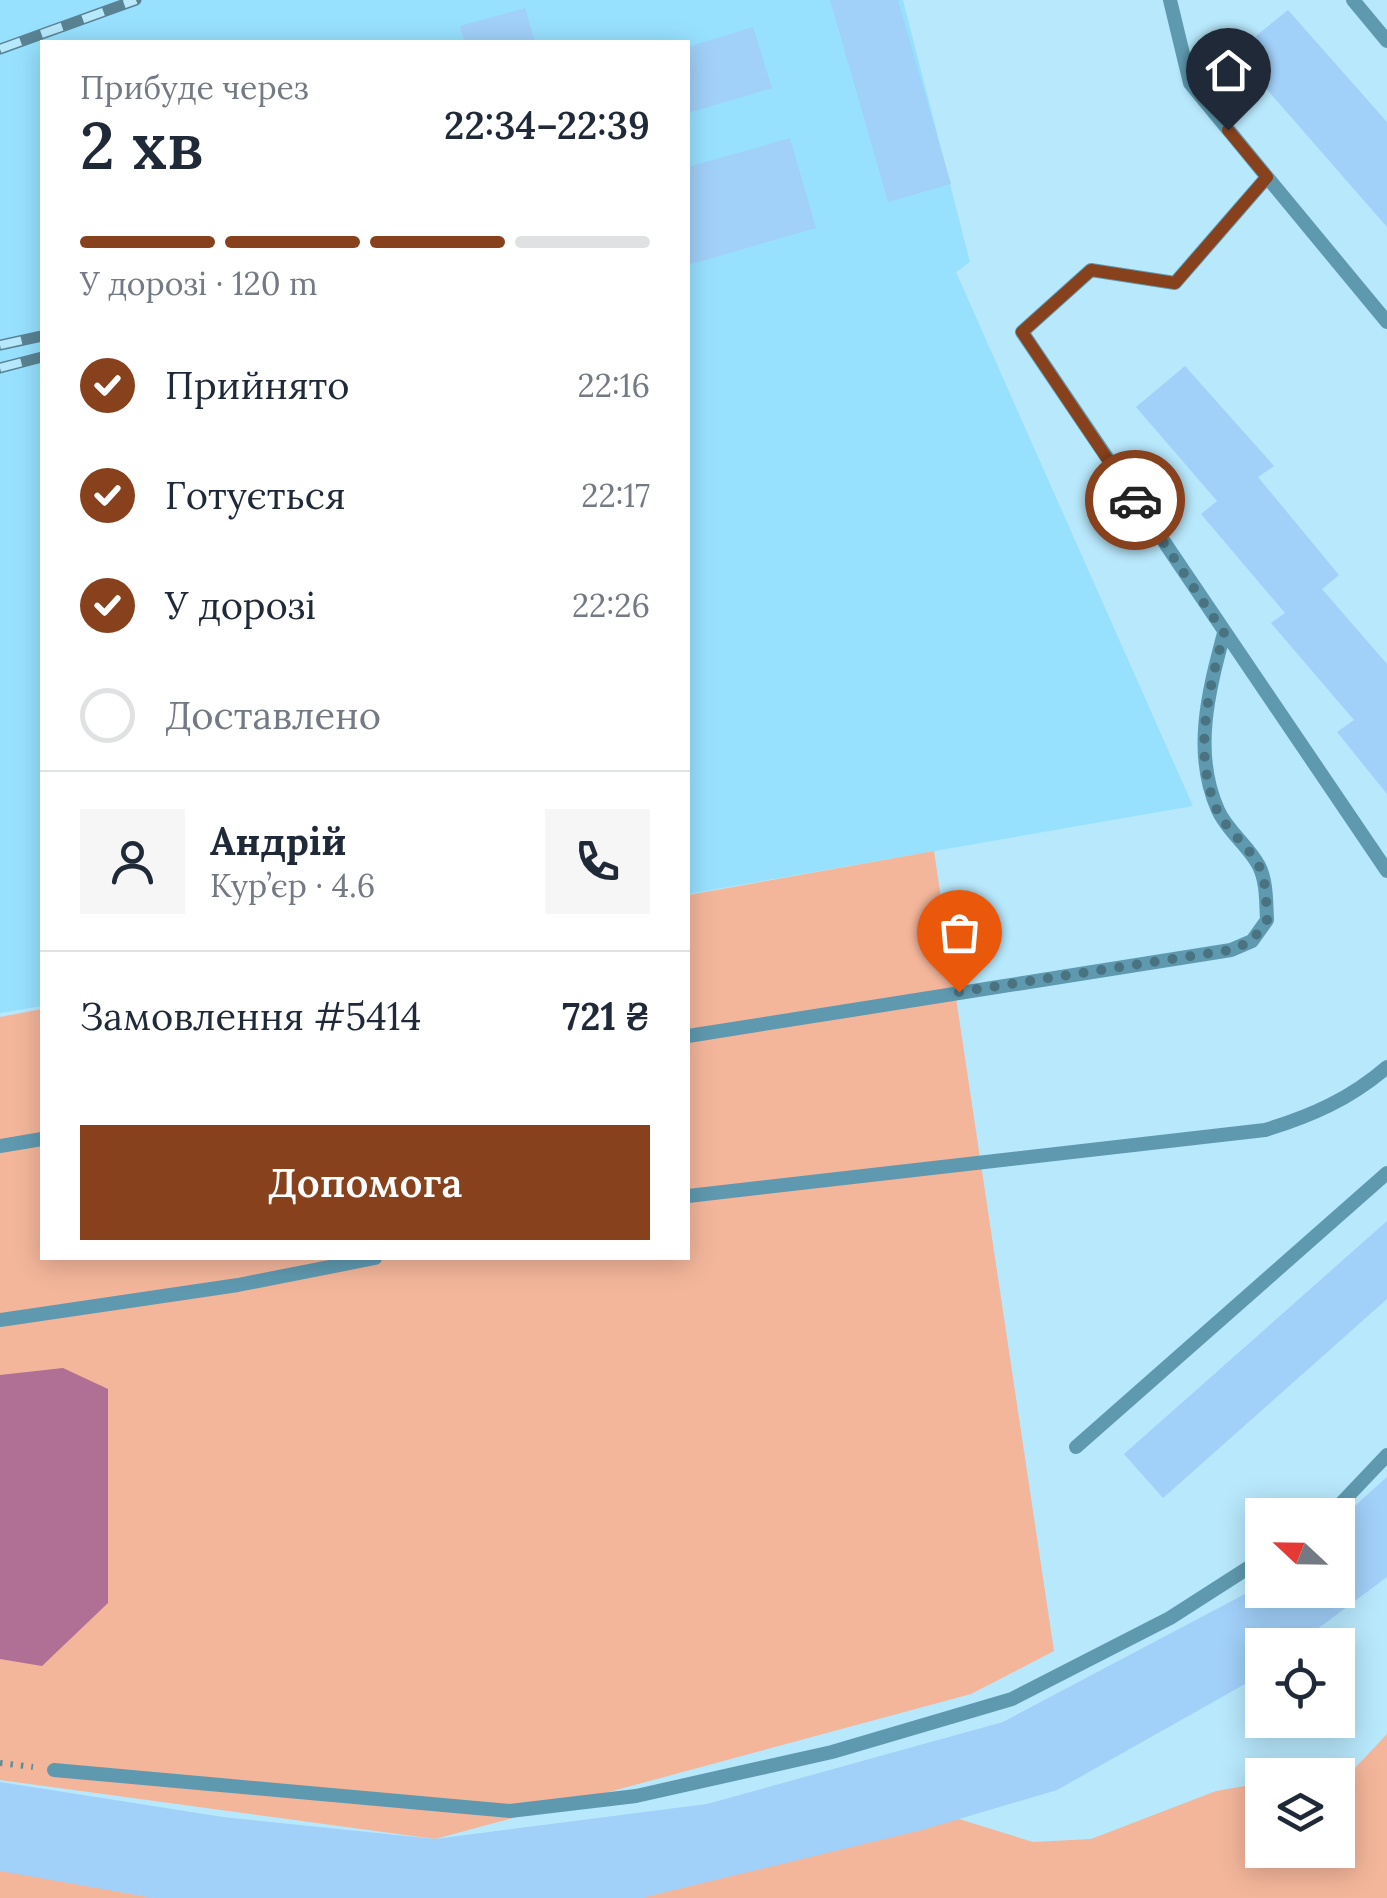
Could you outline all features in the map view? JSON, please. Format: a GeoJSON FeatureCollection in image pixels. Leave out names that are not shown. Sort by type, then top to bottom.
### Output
{"type":"FeatureCollection","features":[{"type":"Feature","properties":{"kind":"lane"},"geometry":{"type":"LineString","coordinates":[[1170,0],[1190,83],[1387,322]]}},
{"type":"Feature","properties":{"kind":"lane"},"geometry":{"type":"LineString","coordinates":[[1353,0],[1387,41]]}},
{"type":"Feature","properties":{"kind":"lane"},"geometry":{"type":"LineString","coordinates":[[1267,177],[1175,283],[1091,270],[1022,332],[1387,871]]}},
{"type":"Feature","properties":{"kind":"lane"},"geometry":{"type":"LineString","coordinates":[[690,1036],[1231,950],[1252,941],[1267,920],[1259,865],[1217,809],[1208,770],[1204,723],[1224,633]]}},
{"type":"Feature","properties":{"kind":"lane"},"geometry":{"type":"LineString","coordinates":[[690,1196],[1265,1130],[1317,1114],[1366,1085],[1387,1067]]}},
{"type":"Feature","properties":{"kind":"lane"},"geometry":{"type":"LineString","coordinates":[[0,1146],[40,1140]]}},
{"type":"Feature","properties":{"kind":"lane"},"geometry":{"type":"LineString","coordinates":[[1076,1447],[1387,1173]]}},
{"type":"Feature","properties":{"kind":"lane"},"geometry":{"type":"LineString","coordinates":[[0,1320],[238,1284],[365,1260]]}},
{"type":"Feature","properties":{"kind":"lane"},"geometry":{"type":"LineString","coordinates":[[1346,1498],[1387,1456]]}},
{"type":"Feature","properties":{"kind":"lane"},"geometry":{"type":"LineString","coordinates":[[54,1770],[510,1811],[636,1796],[832,1752],[1012,1699],[1170,1618],[1245,1569]]}},
{"type":"Feature","properties":{"kind":"path"},"geometry":{"type":"LineString","coordinates":[[0,1763],[54,1770]]}},
{"type":"Feature","properties":{"kind":"shaded area"},"geometry":{"type":"Polygon","coordinates":[[[0,0],[903,0],[970,262],[956,272],[1193,806],[690,894],[690,40],[40,40],[40,1006],[0,1013],[0,0]]]}},
{"type":"Feature","properties":{"kind":"shaded area"},"geometry":{"type":"Polygon","coordinates":[[[934,851],[1054,1651],[971,1694],[435,1839],[0,1780],[0,1017],[40,1009],[40,1260],[690,1260],[690,895],[934,851]]]}},
{"type":"Feature","properties":{"kind":"shaded area"},"geometry":{"type":"Polygon","coordinates":[[[63,1368],[108,1389],[108,1603],[42,1666],[0,1659],[0,1375],[63,1368]]]}},
{"type":"Feature","properties":{"kind":"shaded area"},"geometry":{"type":"Polygon","coordinates":[[[1387,1734],[1387,1898],[640,1898],[959,1819],[1033,1842],[1091,1839],[1216,1791],[1245,1786],[1245,1868],[1355,1868],[1355,1768],[1387,1734]]]}},
{"type":"Feature","properties":{"kind":"shaded area"},"geometry":{"type":"Polygon","coordinates":[[[0,1870],[154,1898],[0,1898],[0,1870]]]}},
{"type":"Feature","properties":{"kind":"building"},"geometry":{"type":"Polygon","coordinates":[[[830,0],[898,0],[951,184],[888,202],[830,0]]]}},
{"type":"Feature","properties":{"kind":"building"},"geometry":{"type":"Polygon","coordinates":[[[525,8],[534,40],[464,40],[460,26],[525,8]]]}},
{"type":"Feature","properties":{"kind":"building"},"geometry":{"type":"Polygon","coordinates":[[[1288,10],[1387,122],[1387,227],[1235,53],[1288,10]]]}},
{"type":"Feature","properties":{"kind":"building"},"geometry":{"type":"Polygon","coordinates":[[[753,27],[772,88],[690,112],[690,46],[753,27]]]}},
{"type":"Feature","properties":{"kind":"building"},"geometry":{"type":"Polygon","coordinates":[[[790,138],[816,228],[690,264],[690,166],[790,138]]]}},
{"type":"Feature","properties":{"kind":"building"},"geometry":{"type":"Polygon","coordinates":[[[1185,366],[1274,466],[1258,477],[1339,575],[1322,589],[1387,664],[1387,794],[1337,732],[1354,720],[1271,623],[1285,613],[1201,514],[1217,501],[1136,407],[1185,366]]]}},
{"type":"Feature","properties":{"kind":"building"},"geometry":{"type":"Polygon","coordinates":[[[1387,1221],[1387,1299],[1163,1498],[1124,1454],[1387,1221]]]}},
{"type":"Feature","properties":{"kind":"building"},"geometry":{"type":"Polygon","coordinates":[[[1387,1477],[1387,1577],[1355,1601],[1355,1506],[1387,1477]]]}},
{"type":"Feature","properties":{"kind":"building"},"geometry":{"type":"Polygon","coordinates":[[[1245,1594],[1245,1608],[1346,1608],[1319,1628],[1245,1628],[1245,1684],[1057,1790],[922,1830],[641,1898],[154,1898],[0,1871],[0,1782],[223,1817],[435,1839],[707,1804],[1003,1722],[1245,1594]]]}},
{"type":"Feature","properties":{"kind":"railway"},"geometry":{"type":"LineString","coordinates":[[0,49],[136,0]]}},
{"type":"Feature","properties":{"kind":"railway"},"geometry":{"type":"LineString","coordinates":[[0,345],[40,336]]}},
{"type":"Feature","properties":{"kind":"railway"},"geometry":{"type":"LineString","coordinates":[[0,368],[40,358]]}},
{"type":"Feature","properties":{"kind":"way so far"},"geometry":{"type":"LineString","coordinates":[[959,992],[1231,950],[1252,941],[1267,920],[1259,865],[1217,809],[1208,770],[1204,723],[1224,633],[1135,500]]}},
{"type":"Feature","properties":{"kind":"route"},"geometry":{"type":"LineString","coordinates":[[1135,500],[1022,332],[1091,270],[1175,283],[1267,177],[1228,130]]}}]}
